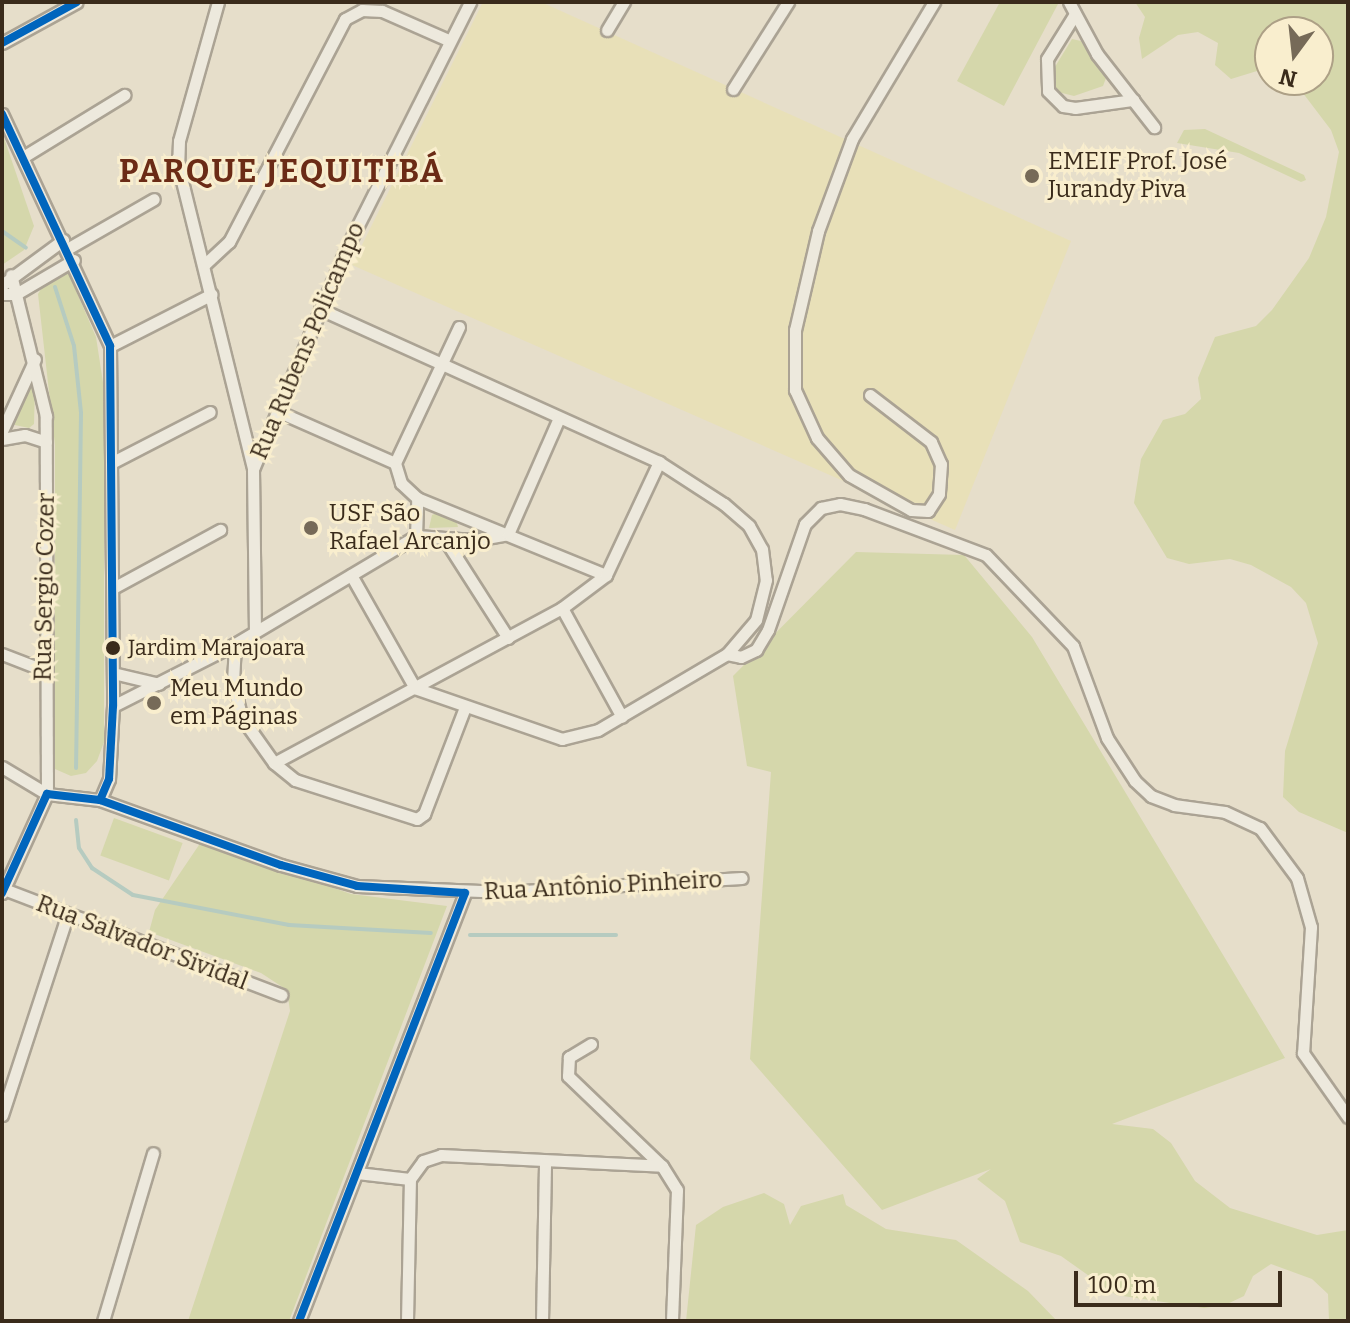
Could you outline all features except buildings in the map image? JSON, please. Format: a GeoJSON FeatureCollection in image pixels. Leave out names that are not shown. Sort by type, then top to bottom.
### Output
{"type":"FeatureCollection","features":[{"type":"Feature","properties":{"kind":"street"},"geometry":{"type":"LineString","coordinates":[[2,43],[77,2]]}},
{"type":"Feature","properties":{"kind":"street"},"geometry":{"type":"LineString","coordinates":[[218,2],[179,141],[178,165],[205,264],[253,469],[255,632]]}},
{"type":"Feature","properties":{"kind":"street","name":"Rua Rubens Policampo"},"geometry":{"type":"LineString","coordinates":[[253,469],[320,309],[448,40],[470,2]]}},
{"type":"Feature","properties":{"kind":"street"},"geometry":{"type":"LineString","coordinates":[[607,30],[624,2]]}},
{"type":"Feature","properties":{"kind":"street"},"geometry":{"type":"LineString","coordinates":[[733,89],[788,2]]}},
{"type":"Feature","properties":{"kind":"street"},"geometry":{"type":"LineString","coordinates":[[870,395],[931,442],[941,464],[939,494],[928,511],[911,510],[849,475],[817,438],[795,390],[796,310],[818,231],[855,132],[934,2]]}},
{"type":"Feature","properties":{"kind":"street"},"geometry":{"type":"LineString","coordinates":[[1069,2],[1097,54],[1154,127]]}},
{"type":"Feature","properties":{"kind":"street"},"geometry":{"type":"LineString","coordinates":[[205,264],[229,242],[345,19],[362,10],[382,11],[448,40]]}},
{"type":"Feature","properties":{"kind":"street"},"geometry":{"type":"LineString","coordinates":[[1075,14],[1047,59],[1048,91],[1063,106],[1075,108],[1133,100]]}},
{"type":"Feature","properties":{"kind":"street"},"geometry":{"type":"LineString","coordinates":[[23,157],[124,95]]}},
{"type":"Feature","properties":{"kind":"street"},"geometry":{"type":"LineString","coordinates":[[2,114],[68,250],[110,346],[113,706],[109,779],[100,800]]}},
{"type":"Feature","properties":{"kind":"street"},"geometry":{"type":"LineString","coordinates":[[2,285],[11,275],[68,250],[154,199]]}},
{"type":"Feature","properties":{"kind":"street"},"geometry":{"type":"LineString","coordinates":[[2,294],[16,294],[68,250]]}},
{"type":"Feature","properties":{"kind":"street","name":"Rua Sergio Cozer"},"geometry":{"type":"LineString","coordinates":[[3,891],[47,794],[43,670],[46,442],[35,359],[11,275]]}},
{"type":"Feature","properties":{"kind":"street"},"geometry":{"type":"LineString","coordinates":[[110,346],[212,294]]}},
{"type":"Feature","properties":{"kind":"street"},"geometry":{"type":"LineString","coordinates":[[320,309],[659,462],[724,504],[749,526],[762,549],[766,580],[756,620],[727,654],[598,730],[562,739],[415,688],[351,575]]}},
{"type":"Feature","properties":{"kind":"street"},"geometry":{"type":"LineString","coordinates":[[459,327],[395,463],[401,483],[417,498],[606,575]]}},
{"type":"Feature","properties":{"kind":"street"},"geometry":{"type":"LineString","coordinates":[[2,431],[35,359]]}},
{"type":"Feature","properties":{"kind":"street"},"geometry":{"type":"LineString","coordinates":[[277,411],[395,463]]}},
{"type":"Feature","properties":{"kind":"street"},"geometry":{"type":"LineString","coordinates":[[111,463],[210,412]]}},
{"type":"Feature","properties":{"kind":"street"},"geometry":{"type":"LineString","coordinates":[[508,534],[559,418]]}},
{"type":"Feature","properties":{"kind":"street"},"geometry":{"type":"LineString","coordinates":[[2,439],[25,435],[46,442]]}},
{"type":"Feature","properties":{"kind":"street"},"geometry":{"type":"LineString","coordinates":[[274,763],[562,608],[606,575],[659,462]]}},
{"type":"Feature","properties":{"kind":"street"},"geometry":{"type":"LineString","coordinates":[[416,536],[417,498]]}},
{"type":"Feature","properties":{"kind":"street"},"geometry":{"type":"LineString","coordinates":[[727,654],[741,657],[756,650],[768,630],[805,524],[821,508],[840,504],[864,509],[986,555],[1073,646],[1107,738],[1135,781],[1162,800],[1225,812],[1260,828],[1297,878],[1311,927],[1303,1053],[1348,1117]]}},
{"type":"Feature","properties":{"kind":"street"},"geometry":{"type":"LineString","coordinates":[[113,588],[220,530]]}},
{"type":"Feature","properties":{"kind":"street"},"geometry":{"type":"LineString","coordinates":[[113,706],[235,644],[416,536],[446,541],[508,534]]}},
{"type":"Feature","properties":{"kind":"street"},"geometry":{"type":"LineString","coordinates":[[446,541],[508,638]]}},
{"type":"Feature","properties":{"kind":"street"},"geometry":{"type":"LineString","coordinates":[[562,608],[622,717]]}},
{"type":"Feature","properties":{"kind":"street"},"geometry":{"type":"LineString","coordinates":[[235,644],[233,683],[242,718],[274,763],[295,780],[417,819],[424,814],[465,707]]}},
{"type":"Feature","properties":{"kind":"street"},"geometry":{"type":"LineString","coordinates":[[2,654],[43,670]]}},
{"type":"Feature","properties":{"kind":"street"},"geometry":{"type":"LineString","coordinates":[[113,673],[159,684]]}},
{"type":"Feature","properties":{"kind":"street"},"geometry":{"type":"LineString","coordinates":[[2,767],[47,794]]}},
{"type":"Feature","properties":{"kind":"street","name":"Rua Antônio Pinheiro"},"geometry":{"type":"LineString","coordinates":[[47,794],[100,800],[357,886],[465,893],[742,878]]}},
{"type":"Feature","properties":{"kind":"street","name":"Rua Salvador Sividal"},"geometry":{"type":"LineString","coordinates":[[3,891],[281,995]]}},
{"type":"Feature","properties":{"kind":"street"},"geometry":{"type":"LineString","coordinates":[[299,1321],[465,893]]}},
{"type":"Feature","properties":{"kind":"street"},"geometry":{"type":"LineString","coordinates":[[2,1115],[67,916]]}},
{"type":"Feature","properties":{"kind":"street"},"geometry":{"type":"LineString","coordinates":[[591,1044],[569,1057],[568,1076],[662,1166],[677,1190],[672,1321]]}},
{"type":"Feature","properties":{"kind":"street"},"geometry":{"type":"LineString","coordinates":[[103,1321],[153,1153]]}},
{"type":"Feature","properties":{"kind":"street"},"geometry":{"type":"LineString","coordinates":[[407,1321],[410,1179],[423,1161],[441,1155],[662,1166]]}},
{"type":"Feature","properties":{"kind":"street"},"geometry":{"type":"LineString","coordinates":[[542,1321],[545,1162]]}},
{"type":"Feature","properties":{"kind":"street"},"geometry":{"type":"LineString","coordinates":[[357,1173],[410,1179]]}},
{"type":"Feature","properties":{"kind":"shaded area"},"geometry":{"type":"Polygon","coordinates":[[[483,2],[541,2],[1071,241],[955,530],[352,265],[483,2]]]}},
{"type":"Feature","properties":{"kind":"green space"},"geometry":{"type":"Polygon","coordinates":[[[1000,2],[1058,4],[1004,106],[957,81],[1000,2]]]}},
{"type":"Feature","properties":{"kind":"green space"},"geometry":{"type":"Polygon","coordinates":[[[1135,2],[1348,2],[1348,833],[1299,812],[1283,797],[1285,751],[1318,643],[1306,603],[1291,587],[1251,565],[1230,559],[1189,564],[1167,558],[1134,503],[1141,459],[1163,420],[1185,414],[1201,399],[1198,378],[1215,337],[1256,326],[1272,310],[1309,258],[1326,217],[1339,152],[1331,130],[1305,96],[1334,96],[1334,16],[1254,16],[1254,72],[1231,79],[1215,65],[1218,43],[1198,32],[1178,35],[1142,59],[1139,38],[1145,17],[1135,2]]]}},
{"type":"Feature","properties":{"kind":"green space"},"geometry":{"type":"Polygon","coordinates":[[[1072,39],[1081,41],[1106,78],[1103,86],[1074,96],[1058,92],[1050,75],[1072,39]]]}},
{"type":"Feature","properties":{"kind":"green space"},"geometry":{"type":"Polygon","coordinates":[[[1205,129],[1304,175],[1306,180],[1301,182],[1239,153],[1177,143],[1184,130],[1205,129]]]}},
{"type":"Feature","properties":{"kind":"green space"},"geometry":{"type":"Polygon","coordinates":[[[2,132],[34,226],[24,250],[2,265],[2,132]]]}},
{"type":"Feature","properties":{"kind":"green space"},"geometry":{"type":"Polygon","coordinates":[[[67,270],[96,337],[104,389],[104,742],[97,761],[86,773],[71,776],[55,769],[55,445],[38,294],[47,279],[67,270]]]}},
{"type":"Feature","properties":{"kind":"green space"},"geometry":{"type":"Polygon","coordinates":[[[30,383],[35,387],[34,424],[29,428],[10,424],[30,383]]]}},
{"type":"Feature","properties":{"kind":"green space"},"geometry":{"type":"Polygon","coordinates":[[[439,512],[456,520],[458,527],[429,528],[432,515],[439,512]]]}},
{"type":"Feature","properties":{"kind":"green space"},"geometry":{"type":"Polygon","coordinates":[[[856,552],[964,555],[1032,637],[1285,1058],[1112,1124],[1153,1129],[1171,1143],[1195,1181],[1230,1208],[1317,1235],[1348,1230],[1348,1321],[1329,1321],[1328,1294],[1312,1279],[1271,1264],[1253,1276],[1244,1296],[1225,1305],[1204,1308],[1116,1295],[1061,1256],[1020,1242],[1005,1201],[977,1179],[991,1169],[882,1210],[750,1059],[771,772],[747,766],[733,676],[856,552]]]}},
{"type":"Feature","properties":{"kind":"green space"},"geometry":{"type":"Polygon","coordinates":[[[114,818],[183,843],[169,881],[100,856],[114,818]]]}},
{"type":"Feature","properties":{"kind":"green space"},"geometry":{"type":"Polygon","coordinates":[[[201,842],[351,894],[447,906],[289,1321],[188,1321],[290,1011],[287,990],[261,973],[149,932],[155,910],[201,842]]]}},
{"type":"Feature","properties":{"kind":"green space"},"geometry":{"type":"Polygon","coordinates":[[[764,1193],[784,1204],[790,1225],[801,1206],[843,1194],[846,1205],[886,1229],[956,1240],[1028,1291],[1057,1321],[686,1321],[696,1225],[723,1207],[764,1193]]]}},
{"type":"Feature","properties":{"kind":"waterway"},"geometry":{"type":"LineString","coordinates":[[2,231],[26,248]]}},
{"type":"Feature","properties":{"kind":"waterway"},"geometry":{"type":"LineString","coordinates":[[55,287],[74,346],[81,413],[76,768]]}},
{"type":"Feature","properties":{"kind":"waterway"},"geometry":{"type":"LineString","coordinates":[[76,820],[79,848],[92,868],[133,895],[289,925],[431,933]]}},
{"type":"Feature","properties":{"kind":"waterway"},"geometry":{"type":"LineString","coordinates":[[470,935],[616,935]]}},
{"type":"Feature","properties":{"kind":"transit line"},"geometry":{"type":"LineString","coordinates":[[2,43],[77,2]]}},
{"type":"Feature","properties":{"kind":"transit line"},"geometry":{"type":"LineString","coordinates":[[2,114],[110,346],[113,706],[109,779],[100,800]]}},
{"type":"Feature","properties":{"kind":"transit line"},"geometry":{"type":"LineString","coordinates":[[2,893],[47,794],[100,800],[281,865],[357,886],[465,893],[299,1321]]}},
{"type":"Feature","properties":{"kind":"place","name":"EMEIF Prof. José Jurandy Piva"},"geometry":{"type":"Point","coordinates":[1032,176]}},
{"type":"Feature","properties":{"kind":"place","name":"USF São Rafael Arcanjo"},"geometry":{"type":"Point","coordinates":[311,528]}},
{"type":"Feature","properties":{"kind":"place","name":"Jardim Marajoara"},"geometry":{"type":"Point","coordinates":[113,648]}},
{"type":"Feature","properties":{"kind":"place","name":"Meu Mundo em Páginas"},"geometry":{"type":"Point","coordinates":[154,703]}},
{"type":"Feature","properties":{"kind":"district","name":"PARQUE JEQUITIBÁ"},"geometry":{"type":"Point","coordinates":[282,171]}}]}
